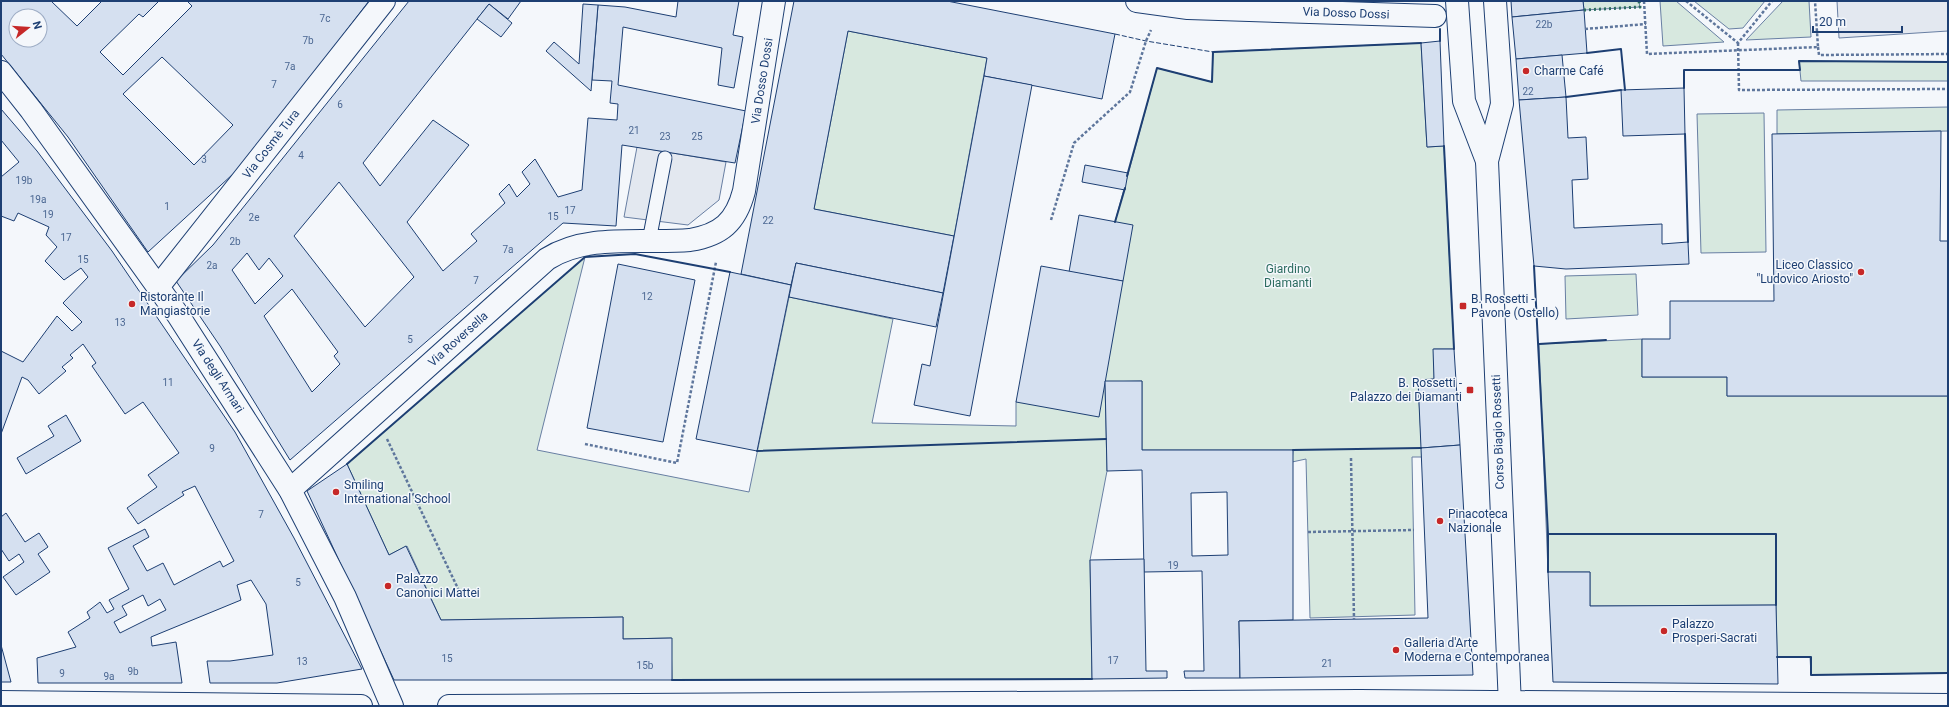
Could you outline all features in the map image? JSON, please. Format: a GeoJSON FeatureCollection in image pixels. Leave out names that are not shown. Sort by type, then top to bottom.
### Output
{"type":"FeatureCollection","features":[{"type":"Feature","properties":{"kind":"street","name":"Via Cosmè Tura"},"geometry":{"type":"LineString","coordinates":[[158,287],[384,1]]}},
{"type":"Feature","properties":{"kind":"street","name":"Via Dosso Dossi"},"geometry":{"type":"LineString","coordinates":[[749,162],[774,1]]}},
{"type":"Feature","properties":{"kind":"street","name":"Via Dosso Dossi"},"geometry":{"type":"LineString","coordinates":[[1137,1],[1188,8],[1436,16]]}},
{"type":"Feature","properties":{"kind":"street","name":"Corso Biagio Rossetti"},"geometry":{"type":"LineString","coordinates":[[1457,1],[1464,101],[1487,162]]}},
{"type":"Feature","properties":{"kind":"street","name":"Corso Biagio Rossetti"},"geometry":{"type":"LineString","coordinates":[[1495,1],[1502,104],[1487,162],[1510,705]]}},
{"type":"Feature","properties":{"kind":"street","name":"Via degli Armari"},"geometry":{"type":"LineString","coordinates":[[1,72],[31,110],[212,365],[290,490],[346,597],[392,706]]}},
{"type":"Feature","properties":{"kind":"street","name":"Via Roversella"},"geometry":{"type":"LineString","coordinates":[[290,490],[542,263],[556,253],[584,244],[690,240],[704,238],[722,228],[734,217],[740,206],[749,162]]}},
{"type":"Feature","properties":{"kind":"street"},"geometry":{"type":"LineString","coordinates":[[449,706],[1359,701],[1484,703],[1510,705],[1948,705]]}},
{"type":"Feature","properties":{"kind":"street"},"geometry":{"type":"LineString","coordinates":[[4,704],[361,706]]}},
{"type":"Feature","properties":{"kind":"lane"},"geometry":{"type":"LineString","coordinates":[[649,241],[665,158]]}},
{"type":"Feature","properties":{"kind":"path"},"geometry":{"type":"LineString","coordinates":[[1644,1],[1647,54],[1818,47]]}},
{"type":"Feature","properties":{"kind":"path"},"geometry":{"type":"LineString","coordinates":[[1686,1],[1738,44]]}},
{"type":"Feature","properties":{"kind":"path"},"geometry":{"type":"LineString","coordinates":[[1772,1],[1738,44],[1739,90],[1948,89]]}},
{"type":"Feature","properties":{"kind":"path"},"geometry":{"type":"LineString","coordinates":[[1816,1],[1818,55],[1948,54]]}},
{"type":"Feature","properties":{"kind":"path"},"geometry":{"type":"LineString","coordinates":[[1051,220],[1074,143],[1130,92],[1146,41],[1164,5]]}},
{"type":"Feature","properties":{"kind":"path"},"geometry":{"type":"LineString","coordinates":[[1585,29],[1646,24]]}},
{"type":"Feature","properties":{"kind":"path"},"geometry":{"type":"LineString","coordinates":[[585,444],[677,463],[722,228]]}},
{"type":"Feature","properties":{"kind":"path"},"geometry":{"type":"LineString","coordinates":[[375,413],[461,595]]}},
{"type":"Feature","properties":{"kind":"path"},"geometry":{"type":"LineString","coordinates":[[1351,458],[1354,619]]}},
{"type":"Feature","properties":{"kind":"path"},"geometry":{"type":"LineString","coordinates":[[1308,532],[1414,530]]}},
{"type":"Feature","properties":{"kind":"green space"},"geometry":{"type":"Polygon","coordinates":[[[1583,1],[1639,1],[1640,7],[1584,10],[1583,1]]]}},
{"type":"Feature","properties":{"kind":"green space"},"geometry":{"type":"Polygon","coordinates":[[[1660,1],[1676,1],[1724,42],[1663,46],[1660,1]]]}},
{"type":"Feature","properties":{"kind":"green space"},"geometry":{"type":"Polygon","coordinates":[[[1694,1],[1765,1],[1743,28],[1729,29],[1694,1]]]}},
{"type":"Feature","properties":{"kind":"green space"},"geometry":{"type":"Polygon","coordinates":[[[1783,1],[1809,1],[1811,37],[1746,40],[1783,1]]]}},
{"type":"Feature","properties":{"kind":"green space"},"geometry":{"type":"Polygon","coordinates":[[[848,31],[987,58],[954,236],[814,209],[848,31]]]}},
{"type":"Feature","properties":{"kind":"green space","name":"Giardino Diamanti"},"geometry":{"type":"Polygon","coordinates":[[[1421,43],[1427,147],[1444,146],[1454,349],[1434,349],[1434,379],[1418,380],[1422,457],[1412,457],[1415,615],[1310,618],[1306,459],[1292,462],[1293,450],[1142,450],[1142,381],[1105,382],[1107,471],[1090,560],[1092,679],[672,680],[671,638],[623,639],[623,617],[441,620],[407,546],[389,555],[347,464],[585,257],[537,450],[749,492],[789,297],[893,319],[872,423],[1016,426],[1016,402],[1115,222],[1157,68],[1212,82],[1213,52],[1421,43]]]}},
{"type":"Feature","properties":{"kind":"green space"},"geometry":{"type":"Polygon","coordinates":[[[1799,61],[1948,62],[1948,81],[1801,81],[1799,61]]]}},
{"type":"Feature","properties":{"kind":"green space"},"geometry":{"type":"Polygon","coordinates":[[[1948,107],[1948,131],[1777,134],[1777,110],[1948,107]]]}},
{"type":"Feature","properties":{"kind":"green space"},"geometry":{"type":"Polygon","coordinates":[[[1764,113],[1766,252],[1701,253],[1697,114],[1764,113]]]}},
{"type":"Feature","properties":{"kind":"green space"},"geometry":{"type":"Polygon","coordinates":[[[1636,274],[1638,315],[1566,319],[1565,276],[1636,274]]]}},
{"type":"Feature","properties":{"kind":"green space"},"geometry":{"type":"Polygon","coordinates":[[[1642,339],[1642,377],[1727,377],[1727,396],[1948,396],[1948,673],[1811,675],[1810,657],[1777,657],[1776,605],[1590,606],[1590,572],[1548,572],[1539,344],[1642,339]]]}},
{"type":"Feature","properties":{"kind":"shaded area"},"geometry":{"type":"Polygon","coordinates":[[[1837,1],[1948,1],[1948,31],[1839,38],[1837,1]]]}},
{"type":"Feature","properties":{"kind":"shaded area"},"geometry":{"type":"Polygon","coordinates":[[[637,147],[726,162],[719,200],[688,225],[624,217],[637,147]]]}},
{"type":"Feature","properties":{"kind":"building"},"geometry":{"type":"Polygon","coordinates":[[[1,1],[51,1],[77,26],[102,1],[159,1],[143,17],[139,14],[100,52],[123,75],[192,6],[187,1],[369,1],[245,163],[148,252],[68,137],[1,54],[1,1]],[[162,57],[123,94],[194,165],[233,125],[162,57]]]}},
{"type":"Feature","properties":{"kind":"building"},"geometry":{"type":"Polygon","coordinates":[[[409,1],[521,1],[508,19],[489,4],[363,163],[380,186],[433,120],[469,145],[407,222],[443,271],[477,241],[471,234],[505,203],[499,194],[509,184],[517,197],[530,184],[522,172],[535,159],[558,197],[582,190],[588,118],[617,120],[618,104],[610,103],[612,81],[592,80],[598,5],[625,7],[676,17],[678,1],[739,1],[733,35],[743,37],[734,88],[718,85],[722,48],[623,27],[618,85],[746,111],[735,163],[622,145],[616,226],[563,223],[290,460],[220,346],[176,281],[213,245],[409,1]],[[339,182],[294,236],[365,327],[414,277],[339,182]],[[247,253],[232,270],[255,304],[283,276],[269,258],[259,270],[247,253]],[[292,289],[264,316],[312,392],[340,364],[334,356],[338,352],[292,289]]]}},
{"type":"Feature","properties":{"kind":"building"},"geometry":{"type":"Polygon","coordinates":[[[794,1],[947,1],[1115,34],[1102,99],[984,76],[987,58],[848,31],[814,209],[954,236],[943,293],[796,263],[791,285],[741,274],[794,1]]]}},
{"type":"Feature","properties":{"kind":"building"},"geometry":{"type":"Polygon","coordinates":[[[1511,1],[1583,1],[1584,10],[1512,17],[1511,1]]]}},
{"type":"Feature","properties":{"kind":"building"},"geometry":{"type":"Polygon","coordinates":[[[489,4],[512,23],[501,37],[477,19],[489,4]]]}},
{"type":"Feature","properties":{"kind":"building"},"geometry":{"type":"Polygon","coordinates":[[[583,4],[598,5],[591,91],[546,51],[554,42],[579,64],[583,4]]]}},
{"type":"Feature","properties":{"kind":"building"},"geometry":{"type":"Polygon","coordinates":[[[1584,10],[1587,53],[1516,59],[1512,17],[1584,10]]]}},
{"type":"Feature","properties":{"kind":"building"},"geometry":{"type":"Polygon","coordinates":[[[1440,41],[1444,146],[1427,147],[1421,43],[1440,41]]]}},
{"type":"Feature","properties":{"kind":"building"},"geometry":{"type":"Polygon","coordinates":[[[1562,55],[1566,97],[1519,100],[1516,59],[1562,55]]]}},
{"type":"Feature","properties":{"kind":"building"},"geometry":{"type":"Polygon","coordinates":[[[984,76],[1032,85],[970,416],[914,405],[922,364],[930,366],[984,76]]]}},
{"type":"Feature","properties":{"kind":"building"},"geometry":{"type":"Polygon","coordinates":[[[1684,88],[1685,134],[1623,136],[1621,90],[1684,88]]]}},
{"type":"Feature","properties":{"kind":"building"},"geometry":{"type":"Polygon","coordinates":[[[1566,97],[1568,138],[1586,137],[1588,179],[1572,180],[1574,228],[1662,224],[1662,244],[1688,242],[1689,264],[1566,269],[1534,266],[1519,100],[1566,97]]]}},
{"type":"Feature","properties":{"kind":"building"},"geometry":{"type":"Polygon","coordinates":[[[1,109],[37,151],[112,251],[235,432],[294,538],[362,669],[277,683],[210,683],[207,661],[230,661],[273,655],[266,604],[251,580],[237,585],[241,600],[151,637],[152,646],[176,642],[182,683],[38,683],[37,658],[76,647],[68,632],[90,618],[87,612],[100,602],[107,613],[114,609],[109,600],[129,589],[108,548],[145,529],[149,537],[133,546],[147,571],[163,563],[174,585],[220,561],[223,567],[234,561],[195,486],[182,492],[184,495],[138,524],[127,508],[157,487],[148,475],[179,453],[143,402],[125,414],[92,366],[96,363],[83,344],[70,355],[73,358],[62,367],[66,371],[39,394],[28,380],[22,377],[1,434],[1,351],[23,362],[57,316],[72,331],[82,322],[63,303],[88,277],[81,268],[64,280],[45,261],[57,247],[46,235],[49,227],[18,213],[14,221],[1,216],[1,177],[19,162],[1,140],[1,109]],[[143,595],[122,606],[127,615],[114,622],[120,633],[166,610],[160,599],[148,606],[143,595]]]}},
{"type":"Feature","properties":{"kind":"building","name":"Liceo Classico \"Ludovico Ariosto\""},"geometry":{"type":"Polygon","coordinates":[[[1941,131],[1940,241],[1948,241],[1948,396],[1727,396],[1727,377],[1642,377],[1642,339],[1670,339],[1670,301],[1774,301],[1772,134],[1941,131]]]}},
{"type":"Feature","properties":{"kind":"building"},"geometry":{"type":"Polygon","coordinates":[[[1085,165],[1128,173],[1125,190],[1082,182],[1085,165]]]}},
{"type":"Feature","properties":{"kind":"building"},"geometry":{"type":"Polygon","coordinates":[[[1079,215],[1133,225],[1123,281],[1069,272],[1079,215]]]}},
{"type":"Feature","properties":{"kind":"building"},"geometry":{"type":"Polygon","coordinates":[[[796,263],[943,293],[936,327],[789,297],[796,263]]]}},
{"type":"Feature","properties":{"kind":"building"},"geometry":{"type":"Polygon","coordinates":[[[618,264],[695,280],[663,442],[587,428],[618,264]]]}},
{"type":"Feature","properties":{"kind":"building"},"geometry":{"type":"Polygon","coordinates":[[[1041,266],[1123,281],[1099,417],[1016,402],[1041,266]]]}},
{"type":"Feature","properties":{"kind":"building"},"geometry":{"type":"Polygon","coordinates":[[[730,272],[791,285],[757,451],[696,439],[730,272]]]}},
{"type":"Feature","properties":{"kind":"building"},"geometry":{"type":"Polygon","coordinates":[[[1433,349],[1454,349],[1460,445],[1421,448],[1418,380],[1434,379],[1433,349]]]}},
{"type":"Feature","properties":{"kind":"building"},"geometry":{"type":"Polygon","coordinates":[[[1105,381],[1142,381],[1142,450],[1293,450],[1293,620],[1239,621],[1240,678],[1185,678],[1184,671],[1204,671],[1202,571],[1144,572],[1142,470],[1107,471],[1105,381]],[[1227,492],[1191,493],[1192,556],[1228,555],[1227,492]]]}},
{"type":"Feature","properties":{"kind":"building"},"geometry":{"type":"Polygon","coordinates":[[[66,415],[81,441],[26,474],[17,458],[54,436],[48,426],[66,415]]]}},
{"type":"Feature","properties":{"kind":"building"},"geometry":{"type":"Polygon","coordinates":[[[1460,445],[1473,675],[1240,678],[1239,621],[1428,618],[1421,448],[1460,445]]]}},
{"type":"Feature","properties":{"kind":"building","name":"Palazzo Canonici Mattei"},"geometry":{"type":"Polygon","coordinates":[[[347,464],[389,555],[406,546],[441,620],[623,617],[623,639],[672,638],[672,680],[394,680],[307,491],[347,464]]]}},
{"type":"Feature","properties":{"kind":"building"},"geometry":{"type":"Polygon","coordinates":[[[6,513],[25,542],[39,533],[48,547],[38,554],[50,572],[16,595],[3,577],[24,562],[19,554],[9,561],[1,549],[1,517],[6,513]]]}},
{"type":"Feature","properties":{"kind":"building"},"geometry":{"type":"Polygon","coordinates":[[[1144,559],[1146,671],[1167,671],[1167,678],[1092,679],[1090,560],[1144,559]]]}},
{"type":"Feature","properties":{"kind":"building","name":"Palazzo Prosperi-Sacrati"},"geometry":{"type":"Polygon","coordinates":[[[1548,572],[1590,572],[1590,606],[1776,605],[1778,684],[1553,682],[1548,572]]]}},
{"type":"Feature","properties":{"kind":"building"},"geometry":{"type":"Polygon","coordinates":[[[1,645],[11,682],[1,682],[1,645]]]}},
{"type":"Feature","properties":{"kind":"hedge"},"geometry":{"type":"LineString","coordinates":[[1584,10],[1640,7],[1639,1]]}},
{"type":"Feature","properties":{"kind":"fence"},"geometry":{"type":"LineString","coordinates":[[1115,34],[1146,41],[1213,52]]}},
{"type":"Feature","properties":{"kind":"wall"},"geometry":{"type":"LineString","coordinates":[[1440,29],[1440,41]]}},
{"type":"Feature","properties":{"kind":"wall"},"geometry":{"type":"LineString","coordinates":[[1127,176],[1157,68],[1212,82],[1213,52],[1421,43]]}},
{"type":"Feature","properties":{"kind":"wall"},"geometry":{"type":"LineString","coordinates":[[1587,53],[1621,49],[1625,90]]}},
{"type":"Feature","properties":{"kind":"wall"},"geometry":{"type":"LineString","coordinates":[[1684,88],[1684,70],[1800,70],[1799,61],[1948,62]]}},
{"type":"Feature","properties":{"kind":"wall"},"geometry":{"type":"LineString","coordinates":[[1566,97],[1621,90]]}},
{"type":"Feature","properties":{"kind":"wall"},"geometry":{"type":"LineString","coordinates":[[1685,134],[1688,242]]}},
{"type":"Feature","properties":{"kind":"wall"},"geometry":{"type":"LineString","coordinates":[[1444,146],[1454,349]]}},
{"type":"Feature","properties":{"kind":"wall"},"geometry":{"type":"LineString","coordinates":[[1115,222],[1125,188]]}},
{"type":"Feature","properties":{"kind":"wall"},"geometry":{"type":"LineString","coordinates":[[347,464],[585,257],[635,254],[730,272]]}},
{"type":"Feature","properties":{"kind":"wall"},"geometry":{"type":"LineString","coordinates":[[1534,266],[1548,534],[1776,534],[1776,605]]}},
{"type":"Feature","properties":{"kind":"wall"},"geometry":{"type":"LineString","coordinates":[[1539,344],[1606,340]]}},
{"type":"Feature","properties":{"kind":"wall"},"geometry":{"type":"LineString","coordinates":[[757,451],[1106,439]]}},
{"type":"Feature","properties":{"kind":"wall"},"geometry":{"type":"LineString","coordinates":[[1293,450],[1421,448]]}},
{"type":"Feature","properties":{"kind":"wall"},"geometry":{"type":"LineString","coordinates":[[1548,534],[1548,572]]}},
{"type":"Feature","properties":{"kind":"wall"},"geometry":{"type":"LineString","coordinates":[[1777,657],[1811,657],[1811,675],[1948,673]]}},
{"type":"Feature","properties":{"kind":"wall"},"geometry":{"type":"LineString","coordinates":[[672,680],[1092,679]]}},
{"type":"Feature","properties":{"kind":"place","name":"Charme Café"},"geometry":{"type":"Point","coordinates":[1526,71]}},
{"type":"Feature","properties":{"kind":"place","name":"Liceo Classico \"Ludovico Ariosto\""},"geometry":{"type":"Point","coordinates":[1861,272]}},
{"type":"Feature","properties":{"kind":"place","name":"Ristorante Il Mangiastorie"},"geometry":{"type":"Point","coordinates":[132,304]}},
{"type":"Feature","properties":{"kind":"place","name":"B. Rossetti - Pavone (Ostello)"},"geometry":{"type":"Point","coordinates":[1463,306]}},
{"type":"Feature","properties":{"kind":"place","name":"B. Rossetti - Palazzo dei Diamanti"},"geometry":{"type":"Point","coordinates":[1470,390]}},
{"type":"Feature","properties":{"kind":"place","name":"Smiling International School"},"geometry":{"type":"Point","coordinates":[336,492]}},
{"type":"Feature","properties":{"kind":"place","name":"Pinacoteca Nazionale"},"geometry":{"type":"Point","coordinates":[1440,521]}},
{"type":"Feature","properties":{"kind":"place","name":"Palazzo Canonici Mattei"},"geometry":{"type":"Point","coordinates":[388,586]}},
{"type":"Feature","properties":{"kind":"place","name":"Palazzo Prosperi-Sacrati"},"geometry":{"type":"Point","coordinates":[1664,631]}},
{"type":"Feature","properties":{"kind":"place","name":"Galleria d'Arte Moderna e Contemporanea"},"geometry":{"type":"Point","coordinates":[1396,650]}}]}
